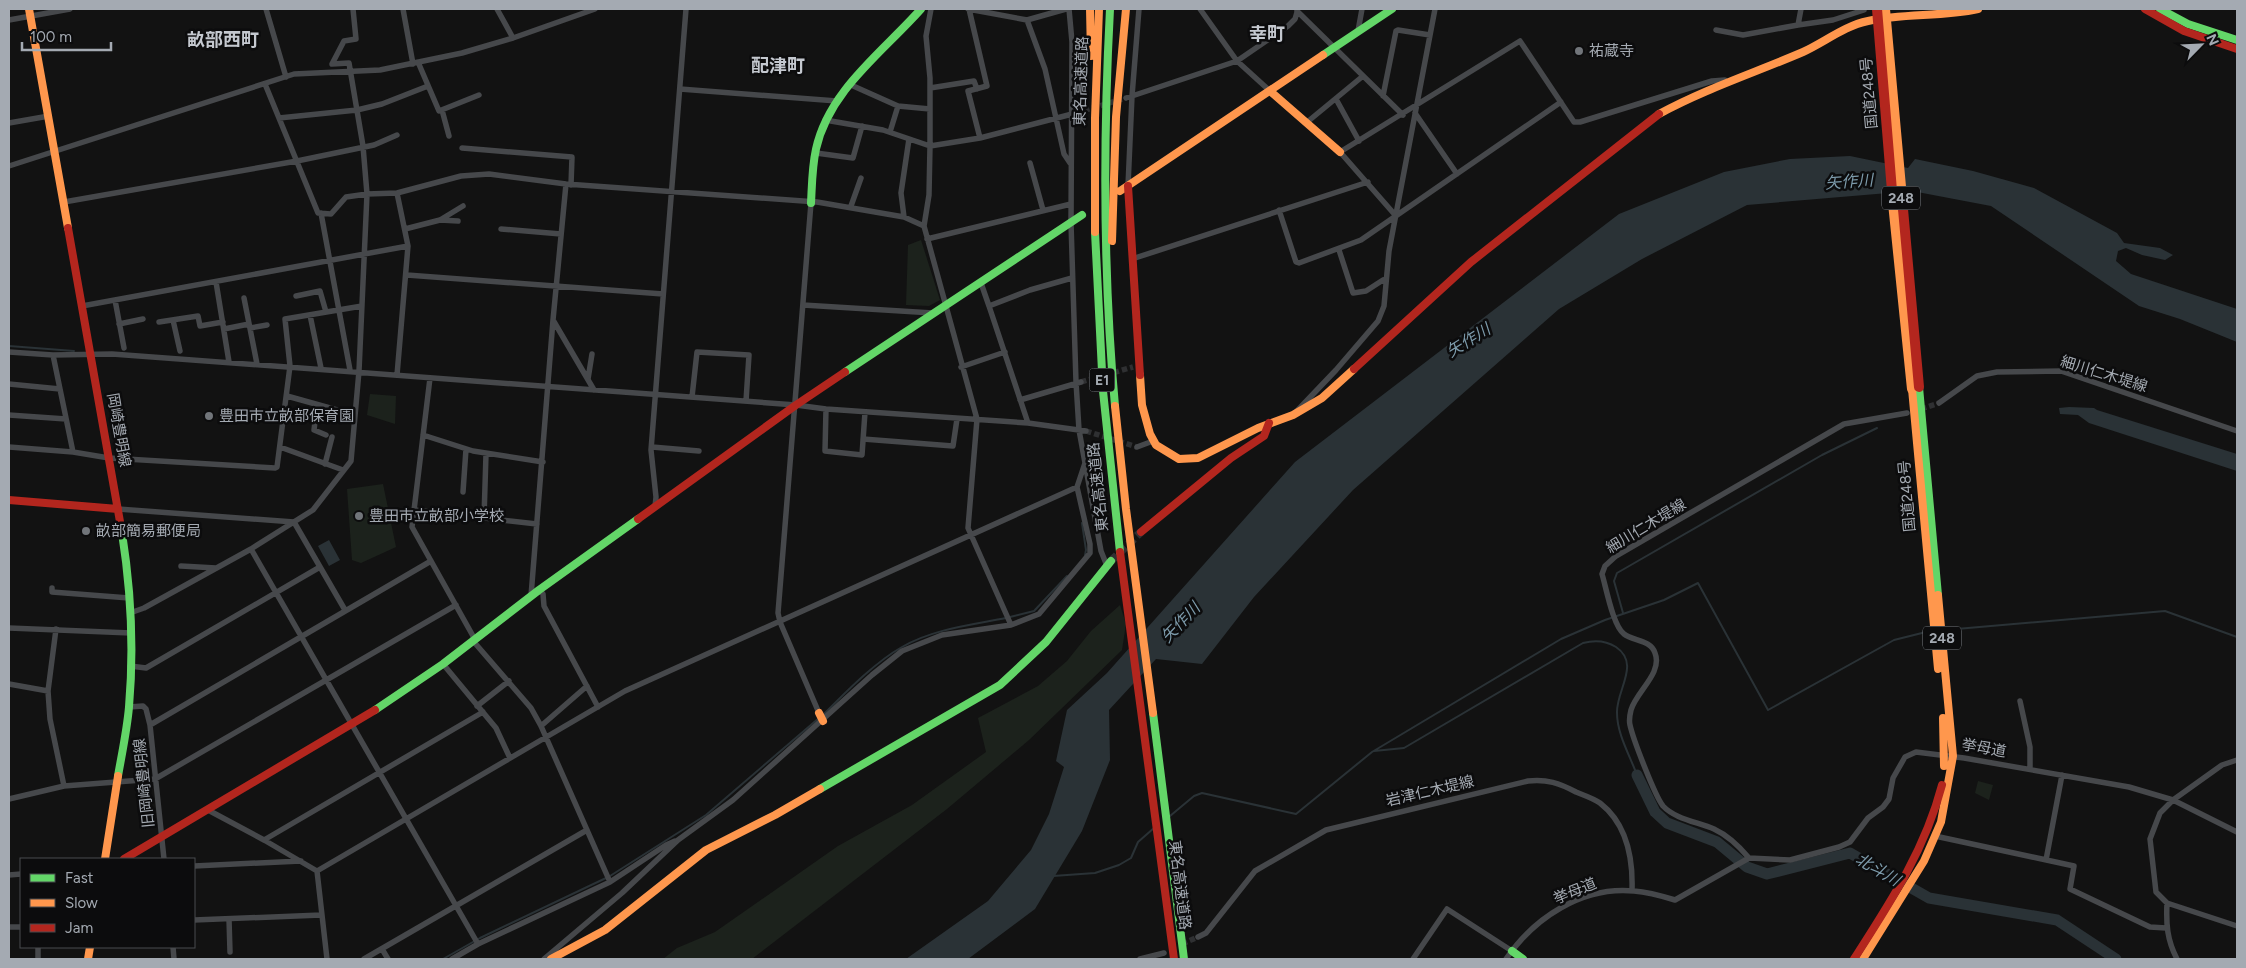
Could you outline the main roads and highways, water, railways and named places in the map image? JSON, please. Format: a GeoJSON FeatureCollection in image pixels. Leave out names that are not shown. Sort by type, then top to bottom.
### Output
{"type":"FeatureCollection","features":[{"type":"Feature","properties":{"kind":"main road"},"geometry":{"type":"LineString","coordinates":[[811,203],[817,143],[825,120],[837,101],[921,9]]}},
{"type":"Feature","properties":{"kind":"main road"},"geometry":{"type":"LineString","coordinates":[[1090,9],[1094,170]]}},
{"type":"Feature","properties":{"kind":"main road","name":"東名高速道路"},"geometry":{"type":"LineString","coordinates":[[1099,9],[1094,170],[1095,252],[1103,394],[1125,590],[1175,915],[1184,959]]}},
{"type":"Feature","properties":{"kind":"main road","name":"東名高速道路"},"geometry":{"type":"LineString","coordinates":[[1110,9],[1105,169],[1110,337],[1119,446],[1134,582],[1175,915],[1174,959]]}},
{"type":"Feature","properties":{"kind":"main road"},"geometry":{"type":"LineString","coordinates":[[1110,337],[1116,117],[1126,9]]}},
{"type":"Feature","properties":{"kind":"main road"},"geometry":{"type":"LineString","coordinates":[[1392,9],[1124,188],[1132,259],[1136,366],[1142,405],[1153,441],[1160,449],[1179,459],[1198,458],[1270,423],[1294,415],[1322,398],[1470,262],[1642,125],[1676,104],[1729,80],[1804,51],[1846,28],[1866,21],[1889,17],[1956,14],[1978,9]]}},
{"type":"Feature","properties":{"kind":"main road"},"geometry":{"type":"LineString","coordinates":[[2146,9],[2178,28],[2237,49]]}},
{"type":"Feature","properties":{"kind":"main road"},"geometry":{"type":"LineString","coordinates":[[2160,9],[2188,24],[2237,40]]}},
{"type":"Feature","properties":{"kind":"main road","name":"国道248号"},"geometry":{"type":"LineString","coordinates":[[1863,959],[1935,836],[1941,822],[1949,755],[1916,388],[1894,216],[1878,10]]}},
{"type":"Feature","properties":{"kind":"main road","name":"岡崎豊明線"},"geometry":{"type":"LineString","coordinates":[[30,12],[129,579],[131,633],[129,707],[105,858]]}},
{"type":"Feature","properties":{"kind":"main road"},"geometry":{"type":"LineString","coordinates":[[1270,91],[1340,152]]}},
{"type":"Feature","properties":{"kind":"main road"},"geometry":{"type":"LineString","coordinates":[[126,858],[351,725],[443,664],[535,593],[796,405],[1082,215]]}},
{"type":"Feature","properties":{"kind":"main road"},"geometry":{"type":"LineString","coordinates":[[1141,532],[1231,458],[1264,436],[1270,423]]}},
{"type":"Feature","properties":{"kind":"main road"},"geometry":{"type":"LineString","coordinates":[[9,500],[118,509]]}},
{"type":"Feature","properties":{"kind":"main road"},"geometry":{"type":"LineString","coordinates":[[551,959],[605,930],[706,850],[724,839],[775,815],[1000,685],[1026,664],[1052,638],[1109,564]]}},
{"type":"Feature","properties":{"kind":"main road","name":"国道248号"},"geometry":{"type":"LineString","coordinates":[[1909,880],[1935,814],[1949,755]]}},
{"type":"Feature","properties":{"kind":"main road","name":"国道248号"},"geometry":{"type":"LineString","coordinates":[[1854,959],[1903,891]]}},
{"type":"Feature","properties":{"kind":"main road"},"geometry":{"type":"LineString","coordinates":[[1509,955],[1523,959]]}},
{"type":"Feature","properties":{"kind":"water","name":"矢作川"},"geometry":{"type":"Polygon","coordinates":[[[1850,156],[1908,168],[1915,159],[1973,171],[2034,188],[2117,233],[2124,243],[2160,248],[2173,255],[2165,260],[2142,255],[2126,248],[2118,251],[2116,261],[2131,274],[2237,309],[2237,342],[2180,319],[2139,306],[1991,206],[1912,191],[1747,205],[1642,259],[1559,309],[1353,490],[1254,597],[1202,664],[1156,659],[1109,710],[1110,760],[1082,831],[1035,909],[968,959],[906,959],[988,901],[1031,850],[1049,814],[1064,767],[1056,761],[1067,710],[1107,673],[1295,462],[1619,214],[1724,172],[1790,159],[1850,156]]]}},
{"type":"Feature","properties":{"kind":"water"},"geometry":{"type":"Polygon","coordinates":[[[2059,408],[2094,408],[2237,454],[2237,471],[2089,423],[2078,415],[2060,414],[2059,408]]]}},
{"type":"Feature","properties":{"kind":"water"},"geometry":{"type":"Polygon","coordinates":[[[329,540],[340,560],[329,566],[318,546],[329,540]]]}},
{"type":"Feature","properties":{"kind":"waterway"},"geometry":{"type":"LineString","coordinates":[[9,346],[74,351]]}},
{"type":"Feature","properties":{"kind":"waterway"},"geometry":{"type":"LineString","coordinates":[[1623,613],[1614,581],[1617,573],[1822,455],[1877,428]]}},
{"type":"Feature","properties":{"kind":"waterway"},"geometry":{"type":"LineString","coordinates":[[1082,523],[1085,555]]}},
{"type":"Feature","properties":{"kind":"waterway"},"geometry":{"type":"LineString","coordinates":[[1010,617],[1034,611],[1067,576]]}},
{"type":"Feature","properties":{"kind":"waterway"},"geometry":{"type":"LineString","coordinates":[[1170,816],[1194,796],[1202,793],[1296,814],[1372,752],[1561,639],[1605,620],[1664,600],[1698,583],[1768,710],[1894,640],[1930,631]]}},
{"type":"Feature","properties":{"kind":"waterway"},"geometry":{"type":"LineString","coordinates":[[1945,630],[2165,611],[2237,637]]}},
{"type":"Feature","properties":{"kind":"waterway"},"geometry":{"type":"LineString","coordinates":[[823,715],[871,669],[902,647],[939,632],[1006,618]]}},
{"type":"Feature","properties":{"kind":"waterway"},"geometry":{"type":"LineString","coordinates":[[1374,751],[1404,748],[1583,643],[1600,641],[1616,647],[1627,661],[1627,669],[1617,713],[1621,737],[1637,775]]}},
{"type":"Feature","properties":{"kind":"waterway"},"geometry":{"type":"LineString","coordinates":[[610,876],[706,815],[819,718]]}},
{"type":"Feature","properties":{"kind":"waterway","name":"北斗川"},"geometry":{"type":"LineString","coordinates":[[1637,775],[1655,812],[1667,823],[1717,842],[1747,867],[1767,874],[1850,853],[1929,898],[2057,920],[2116,959]]}},
{"type":"Feature","properties":{"kind":"waterway"},"geometry":{"type":"LineString","coordinates":[[1053,876],[1095,873],[1119,865],[1131,858],[1138,842],[1154,828]]}},
{"type":"Feature","properties":{"kind":"waterway"},"geometry":{"type":"LineString","coordinates":[[443,959],[480,938],[606,878]]}},
{"type":"Feature","properties":{"kind":"tunnel"},"geometry":{"type":"LineString","coordinates":[[1076,113],[1126,98]]}},
{"type":"Feature","properties":{"kind":"tunnel"},"geometry":{"type":"LineString","coordinates":[[1081,382],[1133,367]]}},
{"type":"Feature","properties":{"kind":"tunnel"},"geometry":{"type":"LineString","coordinates":[[1921,409],[1939,403]]}},
{"type":"Feature","properties":{"kind":"tunnel"},"geometry":{"type":"LineString","coordinates":[[1086,431],[1137,447]]}},
{"type":"Feature","properties":{"kind":"tunnel"},"geometry":{"type":"LineString","coordinates":[[1111,561],[1141,532]]}},
{"type":"Feature","properties":{"kind":"tunnel"},"geometry":{"type":"LineString","coordinates":[[1182,944],[1198,937]]}},
{"type":"Feature","properties":{"kind":"place","name":"祐蔵寺"},"geometry":{"type":"Point","coordinates":[1579,51]}},
{"type":"Feature","properties":{"kind":"place","name":"豊田市立畝部保育園"},"geometry":{"type":"Point","coordinates":[209,416]}},
{"type":"Feature","properties":{"kind":"place","name":"豊田市立畝部小学校"},"geometry":{"type":"Point","coordinates":[359,516]}},
{"type":"Feature","properties":{"kind":"place","name":"畝部簡易郵便局"},"geometry":{"type":"Point","coordinates":[86,531]}},
{"type":"Feature","properties":{"kind":"district","name":"幸町"},"geometry":{"type":"Point","coordinates":[1267,34]}},
{"type":"Feature","properties":{"kind":"district","name":"畝部西町"},"geometry":{"type":"Point","coordinates":[223,40]}},
{"type":"Feature","properties":{"kind":"district","name":"配津町"},"geometry":{"type":"Point","coordinates":[778,66]}}]}
